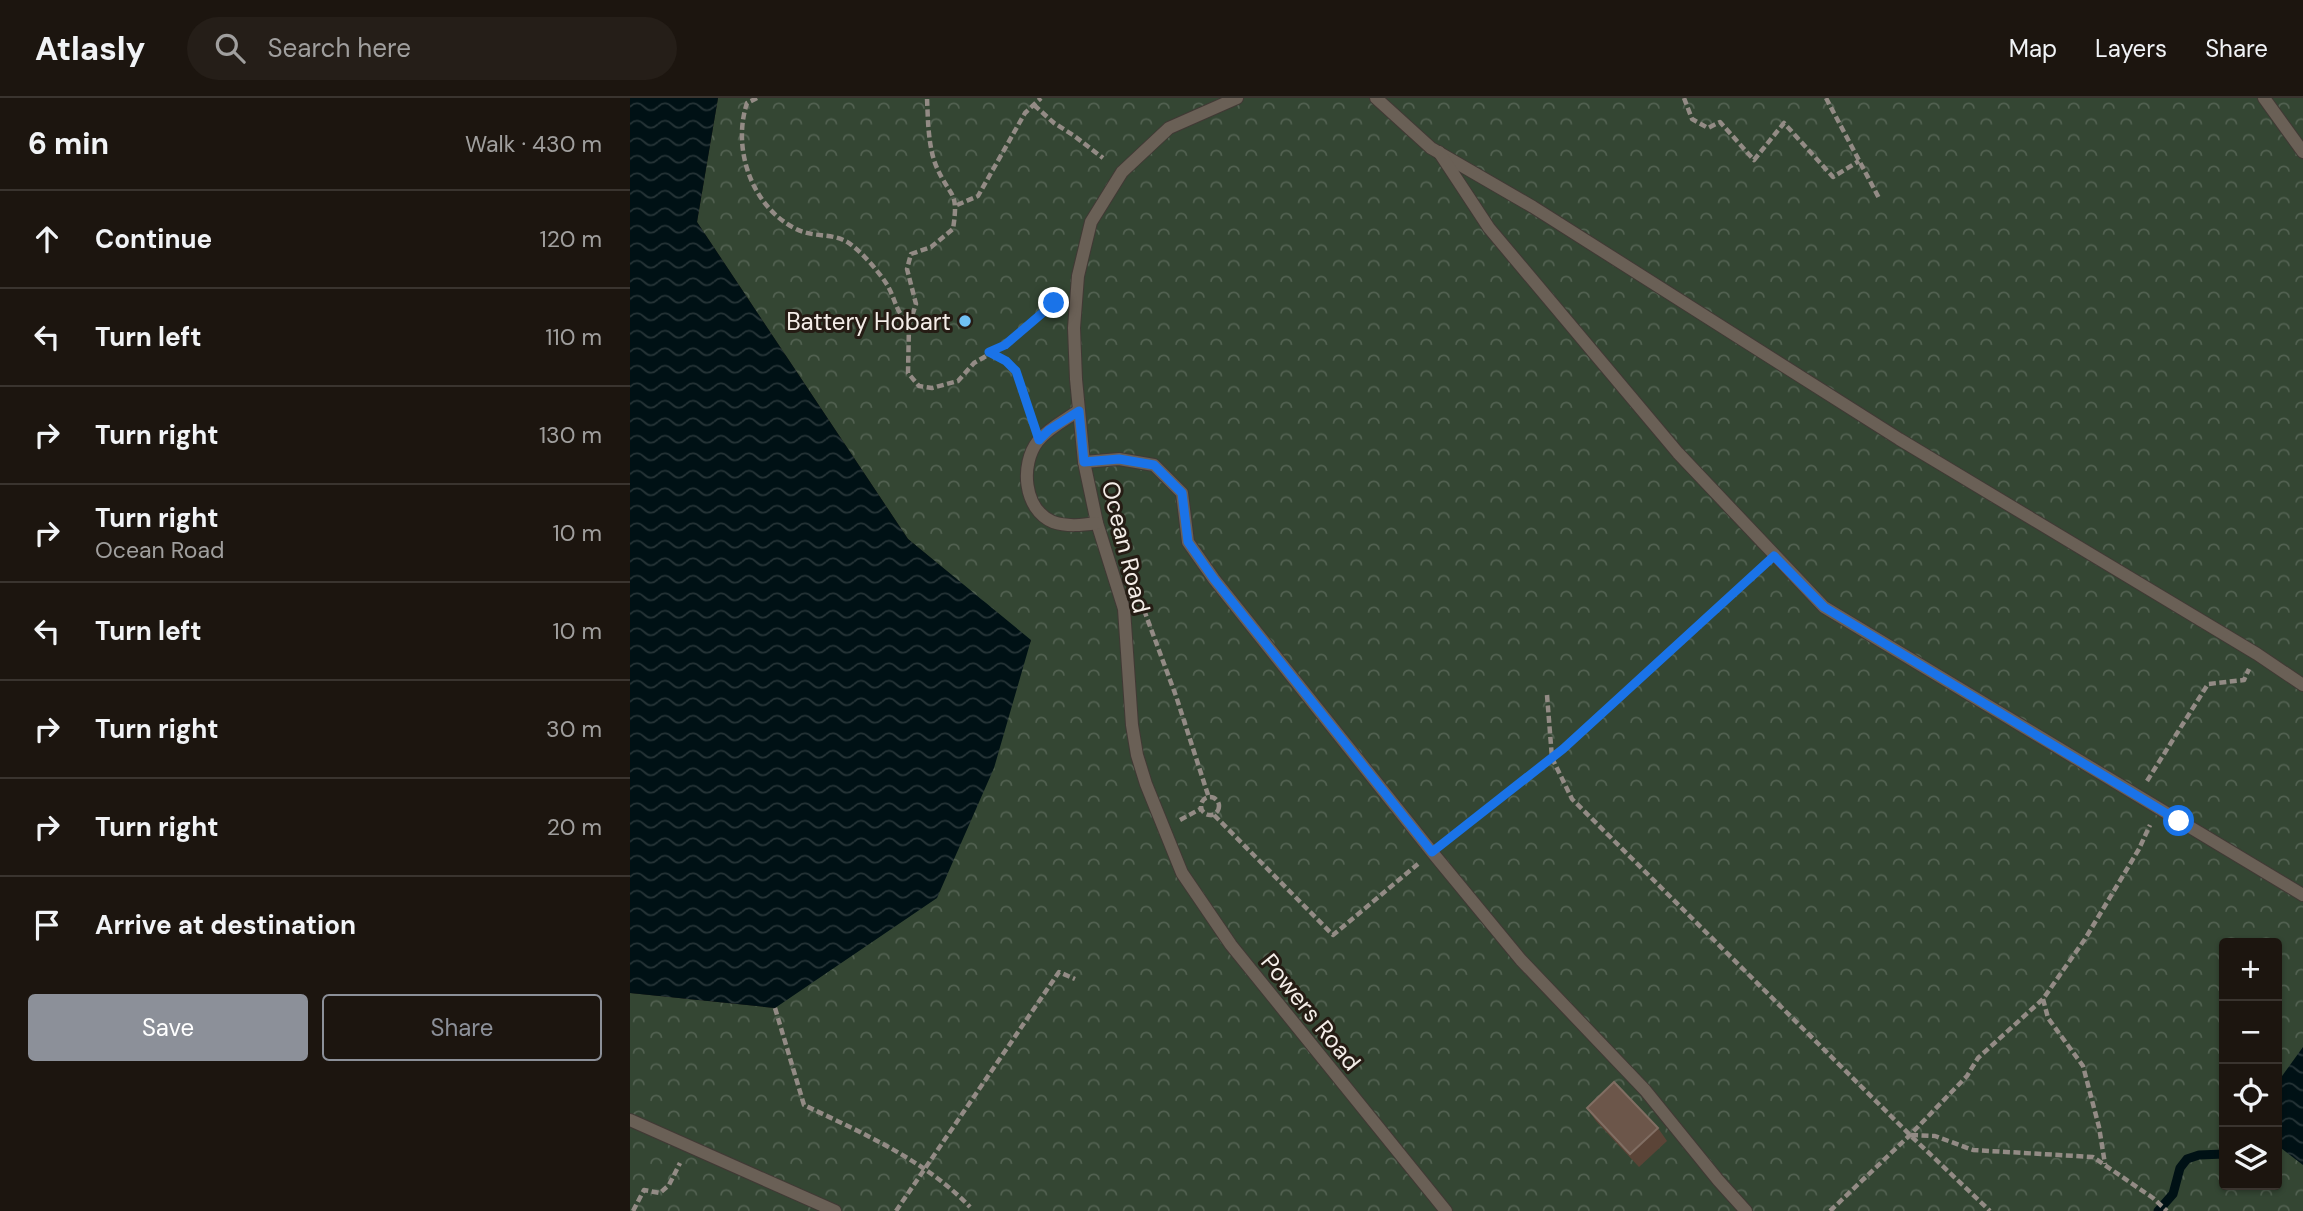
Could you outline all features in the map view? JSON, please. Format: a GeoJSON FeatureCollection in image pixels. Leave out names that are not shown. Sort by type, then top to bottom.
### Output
{"type":"FeatureCollection","features":[{"type":"Feature","properties":{"kind":"lane","name":"Ocean Road"},"geometry":{"type":"LineString","coordinates":[[1164,826],[1137,755],[1132,725],[1124,609],[1097,523],[1084,462],[1074,328],[1078,276],[1091,222],[1122,172],[1169,128],[1237,98]]}},
{"type":"Feature","properties":{"kind":"lane"},"geometry":{"type":"LineString","coordinates":[[1376,98],[1431,148],[1533,207],[1899,439],[2257,654],[2303,685]]}},
{"type":"Feature","properties":{"kind":"lane"},"geometry":{"type":"LineString","coordinates":[[2264,98],[2303,152]]}},
{"type":"Feature","properties":{"kind":"lane"},"geometry":{"type":"LineString","coordinates":[[1438,152],[1489,228],[1598,359],[1678,453],[1824,607],[2303,895]]}},
{"type":"Feature","properties":{"kind":"lane"},"geometry":{"type":"LineString","coordinates":[[1079,411],[1049,430],[1039,440],[1029,462],[1027,484],[1030,499],[1038,512],[1052,521],[1065,524],[1097,523]]}},
{"type":"Feature","properties":{"kind":"lane"},"geometry":{"type":"LineString","coordinates":[[1084,462],[1119,459],[1154,465],[1182,493],[1188,542],[1214,579],[1521,960],[1645,1090],[1746,1211]]}},
{"type":"Feature","properties":{"kind":"lane","name":"Powers Road"},"geometry":{"type":"LineString","coordinates":[[1164,826],[1182,873],[1231,945],[1446,1211]]}},
{"type":"Feature","properties":{"kind":"lane"},"geometry":{"type":"LineString","coordinates":[[630,1120],[835,1211]]}},
{"type":"Feature","properties":{"kind":"path"},"geometry":{"type":"LineString","coordinates":[[757,98],[747,103],[742,118],[743,157],[752,184],[771,210],[794,228],[817,236],[837,235],[854,246],[886,284],[898,314],[909,325]]}},
{"type":"Feature","properties":{"kind":"path"},"geometry":{"type":"LineString","coordinates":[[927,98],[928,125],[937,167],[957,205],[953,229],[931,247],[911,254],[907,270],[916,304],[909,325],[908,373],[919,386],[932,388],[958,381],[974,363],[1005,345],[1054,303]]}},
{"type":"Feature","properties":{"kind":"path"},"geometry":{"type":"LineString","coordinates":[[957,205],[978,196],[1025,113],[1041,98]]}},
{"type":"Feature","properties":{"kind":"path"},"geometry":{"type":"LineString","coordinates":[[1684,98],[1692,119],[1708,128],[1720,121],[1755,160],[1784,123],[1833,177],[1859,161]]}},
{"type":"Feature","properties":{"kind":"path"},"geometry":{"type":"LineString","coordinates":[[1826,98],[1880,200]]}},
{"type":"Feature","properties":{"kind":"path"},"geometry":{"type":"LineString","coordinates":[[1034,105],[1103,158]]}},
{"type":"Feature","properties":{"kind":"path"},"geometry":{"type":"LineString","coordinates":[[989,352],[1006,361],[1016,371],[1039,440]]}},
{"type":"Feature","properties":{"kind":"path"},"geometry":{"type":"LineString","coordinates":[[1214,815],[1218,811],[1219,803],[1215,798],[1209,798],[1202,803],[1206,814],[1214,815],[1333,935],[1432,852],[1552,758],[1628,692],[1774,556]]}},
{"type":"Feature","properties":{"kind":"path"},"geometry":{"type":"LineString","coordinates":[[1137,607],[1146,611],[1209,798]]}},
{"type":"Feature","properties":{"kind":"path"},"geometry":{"type":"LineString","coordinates":[[2138,797],[2208,684],[2244,680],[2247,672]]}},
{"type":"Feature","properties":{"kind":"path"},"geometry":{"type":"LineString","coordinates":[[1547,695],[1552,758],[1572,799],[1990,1211]]}},
{"type":"Feature","properties":{"kind":"path"},"geometry":{"type":"LineString","coordinates":[[1179,820],[1202,808]]}},
{"type":"Feature","properties":{"kind":"path"},"geometry":{"type":"LineString","coordinates":[[1830,1211],[1910,1135],[1967,1076],[1978,1058],[2043,999],[2085,939],[2139,849],[2158,809]]}},
{"type":"Feature","properties":{"kind":"path"},"geometry":{"type":"LineString","coordinates":[[896,1211],[1059,971],[1075,979]]}},
{"type":"Feature","properties":{"kind":"path"},"geometry":{"type":"LineString","coordinates":[[2043,999],[2048,1018],[2083,1066],[2099,1127],[2105,1165]]}},
{"type":"Feature","properties":{"kind":"path"},"geometry":{"type":"LineString","coordinates":[[775,1008],[804,1105],[868,1136],[925,1170],[955,1191],[970,1207]]}},
{"type":"Feature","properties":{"kind":"path"},"geometry":{"type":"LineString","coordinates":[[1910,1135],[1935,1136],[1973,1150],[2093,1157],[2153,1198],[2167,1211]]}},
{"type":"Feature","properties":{"kind":"path"},"geometry":{"type":"LineString","coordinates":[[633,1211],[644,1190],[660,1193],[669,1185],[688,1146]]}},
{"type":"Feature","properties":{"kind":"green space"},"geometry":{"type":"Polygon","coordinates":[[[718,98],[2303,98],[2303,1211],[630,1211],[630,993],[775,1008],[1031,641],[908,539],[697,222],[718,98]]]}},
{"type":"Feature","properties":{"kind":"water"},"geometry":{"type":"Polygon","coordinates":[[[630,98],[718,98],[697,222],[908,539],[1031,640],[994,768],[937,898],[775,1008],[630,993],[630,98]]]}},
{"type":"Feature","properties":{"kind":"water"},"geometry":{"type":"Polygon","coordinates":[[[2303,1047],[2303,1165],[2282,1149],[2282,1076],[2303,1047]]]}},
{"type":"Feature","properties":{"kind":"building"},"geometry":{"type":"Polygon","coordinates":[[[1614,1082],[1658,1128],[1630,1154],[1587,1108],[1614,1082]]]}},
{"type":"Feature","properties":{"kind":"waterway"},"geometry":{"type":"LineString","coordinates":[[2158,1211],[2173,1194],[2180,1168],[2187,1159],[2199,1155],[2219,1154]]}},
{"type":"Feature","properties":{"kind":"place","name":"Battery Hobart"},"geometry":{"type":"Point","coordinates":[965,321]}},
{"type":"Feature","properties":{"kind":"route"},"geometry":{"type":"LineString","coordinates":[[1054,303],[1005,345],[989,352],[1006,361],[1016,371],[1039,440],[1049,430],[1079,411],[1084,462],[1119,459],[1154,465],[1182,493],[1188,542],[1214,579],[1432,852],[1563,749],[1774,556],[1824,607],[2179,821]]}}]}
